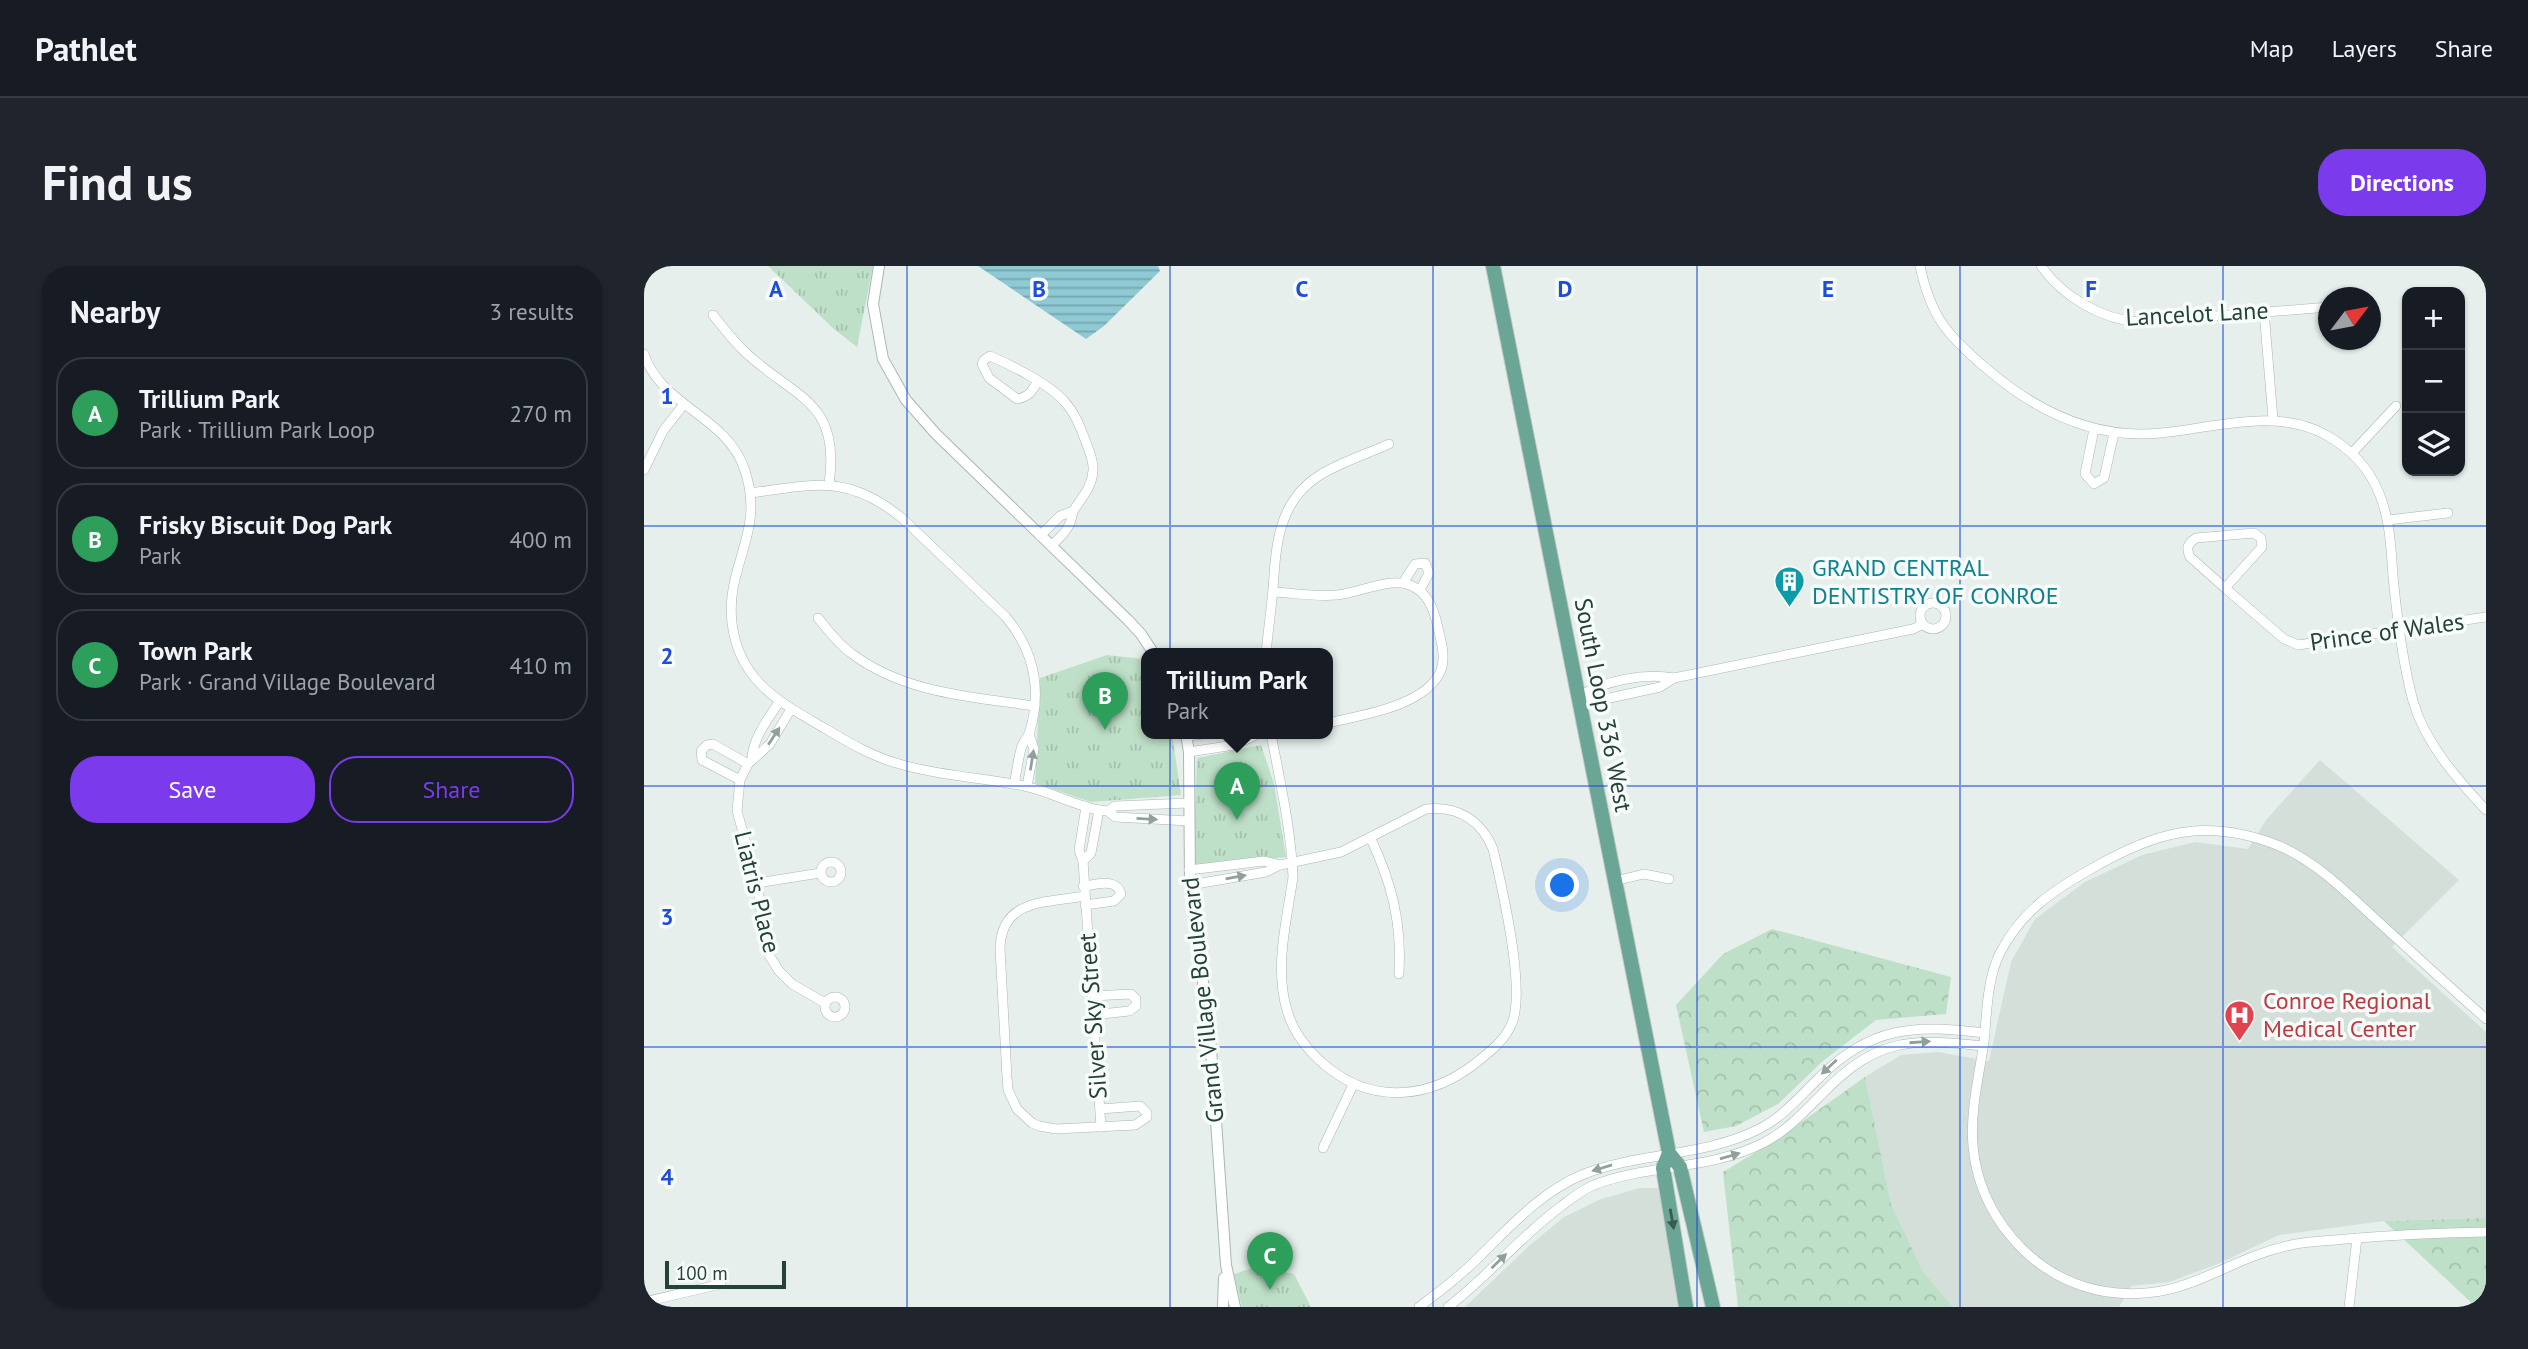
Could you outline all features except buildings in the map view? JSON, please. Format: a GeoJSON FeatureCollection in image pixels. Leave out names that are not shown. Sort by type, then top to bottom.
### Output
{"type":"FeatureCollection","features":[{"type":"Feature","properties":{"kind":"main road","name":"South Loop 336 West"},"geometry":{"type":"LineString","coordinates":[[1493,266],[1669,1153],[1680,1167],[1713,1307]]}},
{"type":"Feature","properties":{"kind":"main road"},"geometry":{"type":"LineString","coordinates":[[1669,1153],[1663,1168],[1686,1307]]}},
{"type":"Feature","properties":{"kind":"street"},"geometry":{"type":"LineString","coordinates":[[644,272],[646,266]]}},
{"type":"Feature","properties":{"kind":"street"},"geometry":{"type":"LineString","coordinates":[[879,266],[873,303],[883,359],[906,400],[936,434],[1128,620],[1150,648]]}},
{"type":"Feature","properties":{"kind":"street"},"geometry":{"type":"LineString","coordinates":[[1920,266],[1928,299],[1944,328],[2004,384],[2040,408],[2084,427],[2114,433],[2157,434],[2273,419],[2311,428],[2351,453],[2368,472],[2388,520],[2399,630],[2414,702],[2423,726],[2452,773],[2486,810]]}},
{"type":"Feature","properties":{"kind":"street","name":"Lancelot Lane"},"geometry":{"type":"LineString","coordinates":[[2041,266],[2080,303],[2123,321],[2318,308]]}},
{"type":"Feature","properties":{"kind":"street"},"geometry":{"type":"LineString","coordinates":[[2263,311],[2273,419]]}},
{"type":"Feature","properties":{"kind":"street"},"geometry":{"type":"LineString","coordinates":[[713,315],[746,352],[802,395],[821,417],[830,438],[832,460],[829,484]]}},
{"type":"Feature","properties":{"kind":"street"},"geometry":{"type":"LineString","coordinates":[[644,354],[661,383],[729,442],[743,465],[751,493],[750,532],[731,595],[732,624],[740,654],[748,668],[779,702],[856,747],[904,765],[1027,786],[1086,807],[1104,810],[1115,817],[1189,821]]}},
{"type":"Feature","properties":{"kind":"street"},"geometry":{"type":"LineString","coordinates":[[1037,382],[1032,392],[1017,399],[989,378],[982,364],[990,356],[1037,382],[1064,401],[1079,423],[1091,457],[1092,479],[1084,498],[1073,511],[1069,527],[1051,546]]}},
{"type":"Feature","properties":{"kind":"street"},"geometry":{"type":"LineString","coordinates":[[644,470],[663,431],[684,404]]}},
{"type":"Feature","properties":{"kind":"street"},"geometry":{"type":"LineString","coordinates":[[2351,453],[2396,406]]}},
{"type":"Feature","properties":{"kind":"street"},"geometry":{"type":"LineString","coordinates":[[2094,429],[2085,474],[2094,484],[2104,478],[2114,433]]}},
{"type":"Feature","properties":{"kind":"street"},"geometry":{"type":"LineString","coordinates":[[1267,648],[1279,529],[1285,512],[1297,496],[1321,474],[1389,444]]}},
{"type":"Feature","properties":{"kind":"street"},"geometry":{"type":"LineString","coordinates":[[751,493],[829,484],[852,488],[886,505],[1006,617],[1018,631],[1036,679],[1035,706],[1029,734],[1022,744],[1014,784]]}},
{"type":"Feature","properties":{"kind":"street"},"geometry":{"type":"LineString","coordinates":[[1040,536],[1060,516],[1073,511]]}},
{"type":"Feature","properties":{"kind":"street"},"geometry":{"type":"LineString","coordinates":[[2388,520],[2448,513]]}},
{"type":"Feature","properties":{"kind":"street","name":"Prince of Wales"},"geometry":{"type":"LineString","coordinates":[[2225,588],[2260,551],[2262,542],[2258,535],[2196,538],[2187,547],[2190,557],[2225,588],[2284,639],[2298,645],[2486,617]]}},
{"type":"Feature","properties":{"kind":"street"},"geometry":{"type":"LineString","coordinates":[[1403,583],[1415,564],[1425,563],[1429,573],[1420,590]]}},
{"type":"Feature","properties":{"kind":"street"},"geometry":{"type":"LineString","coordinates":[[1273,592],[1338,595],[1389,583],[1403,583],[1420,590],[1432,605],[1443,658],[1434,682],[1416,698],[1333,722]]}},
{"type":"Feature","properties":{"kind":"street"},"geometry":{"type":"LineString","coordinates":[[818,618],[851,654],[904,682],[939,691],[1035,706]]}},
{"type":"Feature","properties":{"kind":"street"},"geometry":{"type":"LineString","coordinates":[[1578,696],[1596,701],[1660,687],[1674,678],[1913,629],[1923,624]]}},
{"type":"Feature","properties":{"kind":"street","name":"Liatris Place"},"geometry":{"type":"LineString","coordinates":[[779,702],[757,738],[750,761],[740,780],[737,811],[757,883],[766,944],[773,963],[792,984],[825,1003]]}},
{"type":"Feature","properties":{"kind":"street","name":"Liatris Place"},"geometry":{"type":"LineString","coordinates":[[750,761],[770,744],[791,709]]}},
{"type":"Feature","properties":{"kind":"street"},"geometry":{"type":"LineString","coordinates":[[1027,786],[1034,749],[1029,734]]}},
{"type":"Feature","properties":{"kind":"street","name":"Grand Village Boulevard"},"geometry":{"type":"LineString","coordinates":[[1187,739],[1190,886],[1210,1034],[1226,1265],[1223,1307]]}},
{"type":"Feature","properties":{"kind":"street"},"geometry":{"type":"LineString","coordinates":[[1189,752],[1234,745],[1244,739]]}},
{"type":"Feature","properties":{"kind":"street"},"geometry":{"type":"LineString","coordinates":[[1190,886],[1266,872],[1280,865],[1292,863],[1341,852],[1426,808],[1457,812],[1479,825],[1487,834],[1495,858],[1518,994],[1512,1023],[1506,1034],[1494,1048],[1463,1073],[1440,1084],[1415,1091],[1383,1091],[1353,1085],[1329,1068],[1307,1047],[1286,1009],[1281,976],[1293,877],[1292,863],[1271,739]]}},
{"type":"Feature","properties":{"kind":"street"},"geometry":{"type":"LineString","coordinates":[[740,780],[702,760],[701,751],[707,745],[713,744],[750,761]]}},
{"type":"Feature","properties":{"kind":"street"},"geometry":{"type":"LineString","coordinates":[[1104,810],[1115,806],[1188,803]]}},
{"type":"Feature","properties":{"kind":"street","name":"Silver Sky Street"},"geometry":{"type":"LineString","coordinates":[[1086,807],[1079,850],[1083,861],[1101,1126]]}},
{"type":"Feature","properties":{"kind":"street","name":"Silver Sky Street"},"geometry":{"type":"LineString","coordinates":[[1083,861],[1091,853],[1104,810]]}},
{"type":"Feature","properties":{"kind":"street"},"geometry":{"type":"LineString","coordinates":[[2486,1019],[2343,890],[2298,856],[2280,846],[2237,833],[2179,832],[2138,843],[2055,889],[2040,900],[2013,930],[1995,964],[1973,1118],[1973,1144],[1984,1192],[2006,1231],[2041,1265],[2064,1278],[2098,1290],[2124,1294],[2159,1293],[2188,1286],[2274,1249],[2318,1241],[2486,1231]]}},
{"type":"Feature","properties":{"kind":"street"},"geometry":{"type":"LineString","coordinates":[[1370,837],[1386,870],[1392,892],[1397,919],[1399,974]]}},
{"type":"Feature","properties":{"kind":"street"},"geometry":{"type":"LineString","coordinates":[[1189,870],[1264,861],[1280,865]]}},
{"type":"Feature","properties":{"kind":"street"},"geometry":{"type":"LineString","coordinates":[[757,883],[820,873]]}},
{"type":"Feature","properties":{"kind":"street"},"geometry":{"type":"LineString","coordinates":[[1615,881],[1644,874],[1669,879]]}},
{"type":"Feature","properties":{"kind":"street"},"geometry":{"type":"LineString","coordinates":[[1084,895],[1041,902],[1019,909],[1002,930],[1000,961],[1007,1077],[1017,1109],[1032,1123],[1046,1129],[1135,1125],[1145,1120],[1147,1113],[1140,1106],[1100,1109]]}},
{"type":"Feature","properties":{"kind":"street"},"geometry":{"type":"LineString","coordinates":[[1092,996],[1131,994],[1136,1002],[1136,1006],[1129,1011],[1093,1015]]}},
{"type":"Feature","properties":{"kind":"street"},"geometry":{"type":"LineString","coordinates":[[1419,1307],[1476,1261],[1508,1226],[1563,1184],[1596,1170],[1737,1139],[1763,1127],[1782,1113],[1848,1051],[1876,1037],[1924,1028],[1985,1033]]}},
{"type":"Feature","properties":{"kind":"street"},"geometry":{"type":"LineString","coordinates":[[1448,1307],[1527,1233],[1580,1191],[1611,1179],[1720,1159],[1749,1150],[1791,1124],[1844,1072],[1881,1050],[1925,1041],[1983,1046]]}},
{"type":"Feature","properties":{"kind":"street"},"geometry":{"type":"LineString","coordinates":[[1323,1148],[1353,1085]]}},
{"type":"Feature","properties":{"kind":"street"},"geometry":{"type":"LineString","coordinates":[[1782,1113],[1791,1124]]}},
{"type":"Feature","properties":{"kind":"street"},"geometry":{"type":"LineString","coordinates":[[2349,1307],[2357,1238]]}},
{"type":"Feature","properties":{"kind":"street","name":"Grand Village Boulevard"},"geometry":{"type":"LineString","coordinates":[[1226,1265],[1235,1307]]}},
{"type":"Feature","properties":{"kind":"street"},"geometry":{"type":"LineString","coordinates":[[644,1302],[721,1284]]}},
{"type":"Feature","properties":{"kind":"shaded area","name":"Conroe Regional Medical Center"},"geometry":{"type":"Polygon","coordinates":[[[2320,760],[2459,880],[2392,947],[2486,1032],[2486,1218],[2384,1221],[2279,1235],[2218,1264],[2169,1282],[2131,1286],[2119,1307],[1953,1307],[1923,1271],[1891,1204],[1865,1077],[1901,1055],[1938,1052],[1989,1061],[2011,962],[2035,919],[2085,882],[2142,855],[2195,842],[2248,849],[2266,820],[2320,760]]]}},
{"type":"Feature","properties":{"kind":"shaded area"},"geometry":{"type":"Polygon","coordinates":[[[1640,1188],[1658,1188],[1682,1307],[1465,1307],[1530,1245],[1564,1217],[1601,1199],[1640,1188]]]}},
{"type":"Feature","properties":{"kind":"green space"},"geometry":{"type":"Polygon","coordinates":[[[768,266],[873,266],[857,347],[834,329],[768,266]]]}},
{"type":"Feature","properties":{"kind":"green space"},"geometry":{"type":"Polygon","coordinates":[[[1107,655],[1141,659],[1141,739],[1173,739],[1181,795],[1091,802],[1035,783],[1040,678],[1107,655]]]}},
{"type":"Feature","properties":{"kind":"green space"},"geometry":{"type":"Polygon","coordinates":[[[1261,745],[1274,784],[1286,857],[1193,865],[1197,758],[1261,745]]]}},
{"type":"Feature","properties":{"kind":"green space"},"geometry":{"type":"Polygon","coordinates":[[[1772,929],[1951,977],[1946,1014],[1876,1020],[1823,1061],[1778,1104],[1736,1126],[1704,1132],[1676,1005],[1723,954],[1772,929]]]}},
{"type":"Feature","properties":{"kind":"green space"},"geometry":{"type":"Polygon","coordinates":[[[1865,1077],[1891,1204],[1923,1271],[1953,1307],[1738,1307],[1723,1172],[1779,1138],[1865,1077]]]}},
{"type":"Feature","properties":{"kind":"green space"},"geometry":{"type":"Polygon","coordinates":[[[2486,1218],[2486,1307],[2476,1307],[2384,1221],[2486,1218]]]}},
{"type":"Feature","properties":{"kind":"green space"},"geometry":{"type":"Polygon","coordinates":[[[1256,1267],[1294,1274],[1311,1307],[1242,1307],[1234,1274],[1256,1267]]]}},
{"type":"Feature","properties":{"kind":"water"},"geometry":{"type":"Polygon","coordinates":[[[978,266],[1158,266],[1160,271],[1104,326],[1086,339],[978,266]]]}},
{"type":"Feature","properties":{"kind":"place","name":"GRAND CENTRAL DENTISTRY OF CONROE"},"geometry":{"type":"Point","coordinates":[1789,609]}},
{"type":"Feature","properties":{"kind":"place","name":"Frisky Biscuit Dog Park"},"geometry":{"type":"Point","coordinates":[1105,730]}},
{"type":"Feature","properties":{"kind":"place","name":"Trillium Park"},"geometry":{"type":"Point","coordinates":[1237,820]}},
{"type":"Feature","properties":{"kind":"place","name":"Conroe Regional Medical Center"},"geometry":{"type":"Point","coordinates":[2240,1042]}},
{"type":"Feature","properties":{"kind":"place","name":"Town Park"},"geometry":{"type":"Point","coordinates":[1270,1290]}}]}
